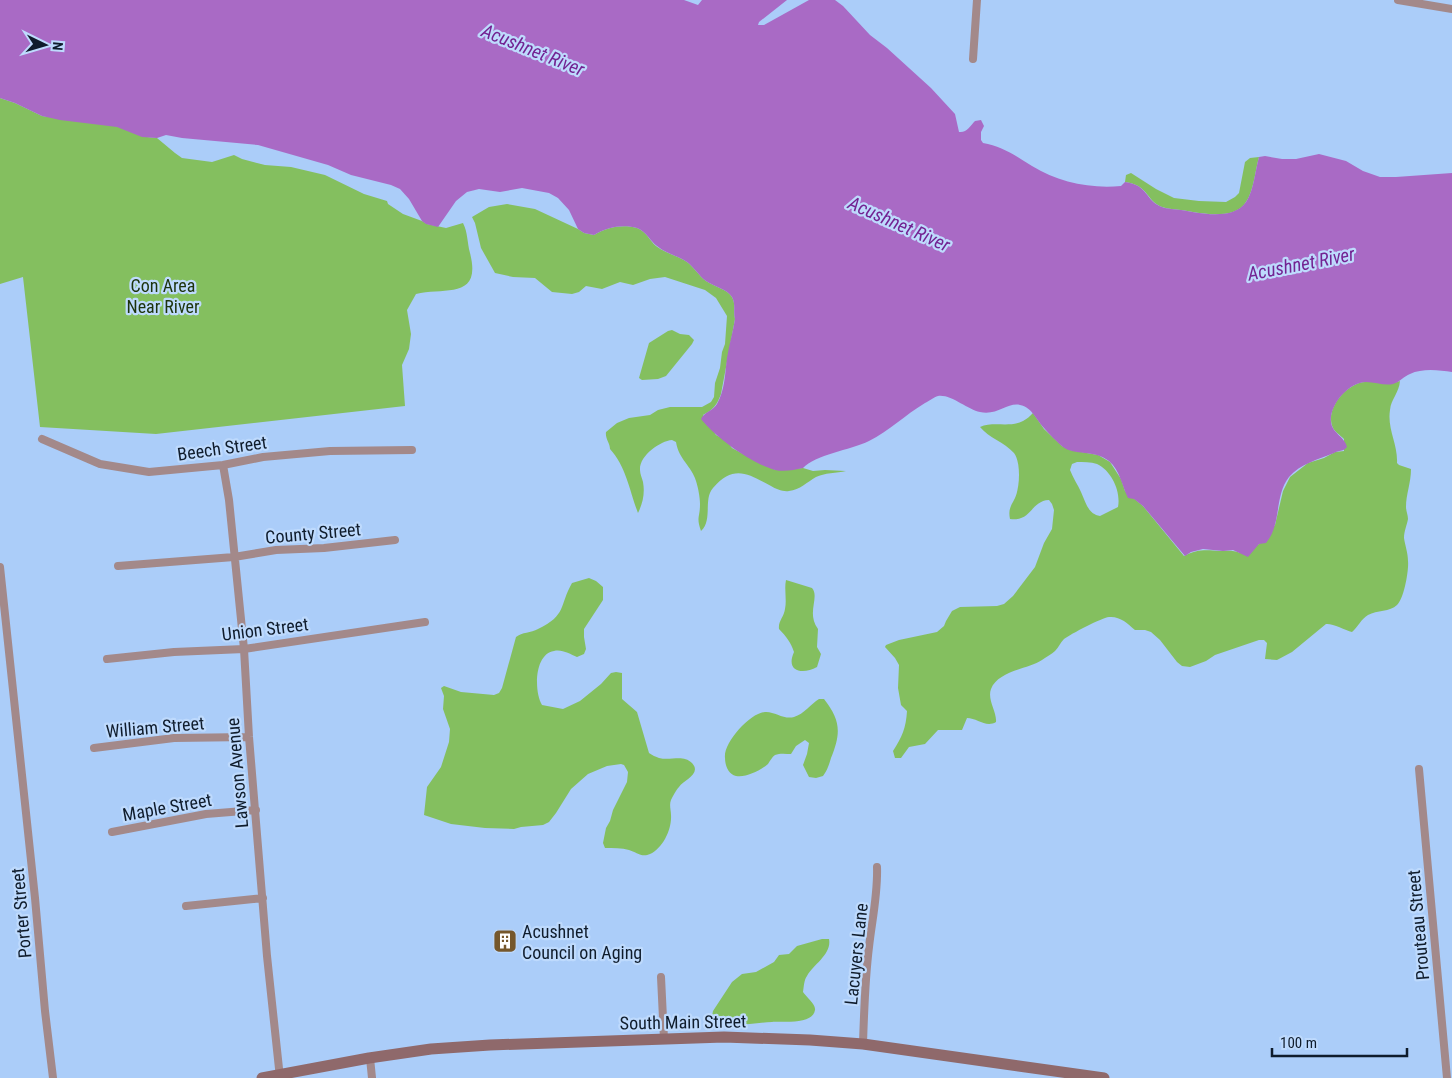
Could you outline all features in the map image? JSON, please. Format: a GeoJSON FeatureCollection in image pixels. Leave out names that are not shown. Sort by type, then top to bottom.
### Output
{"type":"FeatureCollection","features":[{"type":"Feature","properties":{"kind":"main road","name":"South Main Street"},"geometry":{"type":"LineString","coordinates":[[262,1078],[370,1058],[464,1047],[664,1039],[765,1038],[863,1044],[1104,1078]]}},
{"type":"Feature","properties":{"kind":"street"},"geometry":{"type":"LineString","coordinates":[[973,59],[977,0]]}},
{"type":"Feature","properties":{"kind":"street"},"geometry":{"type":"LineString","coordinates":[[1398,0],[1452,9]]}},
{"type":"Feature","properties":{"kind":"street","name":"Beech Street"},"geometry":{"type":"LineString","coordinates":[[42,439],[100,464],[149,472],[223,465],[263,457],[330,450],[412,450]]}},
{"type":"Feature","properties":{"kind":"street","name":"Lawson Avenue"},"geometry":{"type":"LineString","coordinates":[[223,465],[229,500],[244,649],[262,898],[280,1076]]}},
{"type":"Feature","properties":{"kind":"street","name":"County Street"},"geometry":{"type":"LineString","coordinates":[[118,566],[234,558],[276,550],[324,548],[394,540]]}},
{"type":"Feature","properties":{"kind":"street","name":"Porter Street"},"geometry":{"type":"LineString","coordinates":[[0,567],[53,1078]]}},
{"type":"Feature","properties":{"kind":"street","name":"Union Street"},"geometry":{"type":"LineString","coordinates":[[107,659],[174,652],[244,649],[425,622]]}},
{"type":"Feature","properties":{"kind":"street","name":"William Street"},"geometry":{"type":"LineString","coordinates":[[94,748],[174,738],[249,737]]}},
{"type":"Feature","properties":{"kind":"street","name":"Prouteau Street"},"geometry":{"type":"LineString","coordinates":[[1419,769],[1447,1078]]}},
{"type":"Feature","properties":{"kind":"street","name":"Maple Street"},"geometry":{"type":"LineString","coordinates":[[112,832],[206,814],[256,810]]}},
{"type":"Feature","properties":{"kind":"street","name":"Lacuyers Lane"},"geometry":{"type":"LineString","coordinates":[[863,1044],[869,943],[878,888],[877,867]]}},
{"type":"Feature","properties":{"kind":"street"},"geometry":{"type":"LineString","coordinates":[[186,906],[262,898]]}},
{"type":"Feature","properties":{"kind":"street"},"geometry":{"type":"LineString","coordinates":[[662,978],[664,1039]]}},
{"type":"Feature","properties":{"kind":"street"},"geometry":{"type":"LineString","coordinates":[[370,1058],[372,1078]]}},
{"type":"Feature","properties":{"kind":"green space","name":"Con Area Near River"},"geometry":{"type":"Polygon","coordinates":[[[0,98],[42,116],[122,127],[147,137],[157,138],[182,158],[212,162],[234,155],[265,165],[291,167],[325,175],[364,194],[387,201],[388,204],[403,214],[427,224],[446,228],[463,223],[467,234],[472,268],[471,278],[466,285],[458,288],[416,294],[407,310],[411,334],[409,349],[402,365],[405,406],[156,434],[40,427],[23,277],[0,284],[0,98]]]}},
{"type":"Feature","properties":{"kind":"green space"},"geometry":{"type":"Polygon","coordinates":[[[1259,157],[1249,197],[1241,208],[1225,214],[1207,214],[1162,207],[1153,201],[1139,186],[1125,182],[1126,175],[1131,173],[1174,198],[1226,202],[1239,193],[1245,162],[1250,158],[1259,157]]]}},
{"type":"Feature","properties":{"kind":"green space"},"geometry":{"type":"Polygon","coordinates":[[[507,204],[535,209],[584,233],[594,235],[615,227],[637,228],[643,231],[660,249],[687,262],[706,281],[730,294],[734,305],[735,319],[721,394],[714,407],[703,415],[716,435],[727,441],[732,448],[776,470],[803,468],[813,471],[846,471],[816,477],[797,489],[787,491],[777,489],[748,475],[735,474],[728,476],[713,488],[710,493],[707,521],[701,531],[698,520],[700,498],[696,481],[676,442],[672,440],[667,441],[656,446],[643,460],[640,470],[644,494],[638,513],[624,471],[610,449],[606,432],[617,423],[629,418],[650,415],[658,410],[670,407],[702,407],[711,402],[714,397],[715,383],[725,344],[727,316],[716,298],[705,290],[665,277],[650,279],[633,285],[620,282],[602,289],[586,286],[579,292],[572,294],[552,292],[535,278],[513,277],[495,273],[481,248],[472,217],[489,207],[507,204]]]}},
{"type":"Feature","properties":{"kind":"green space"},"geometry":{"type":"Polygon","coordinates":[[[672,330],[680,334],[689,335],[694,340],[692,344],[666,376],[658,379],[642,380],[639,378],[649,343],[672,330]]]}},
{"type":"Feature","properties":{"kind":"green space"},"geometry":{"type":"Polygon","coordinates":[[[1400,381],[1391,406],[1390,424],[1397,463],[1411,469],[1406,502],[1408,519],[1404,533],[1408,571],[1402,597],[1397,605],[1368,615],[1352,632],[1326,624],[1292,652],[1277,660],[1265,659],[1267,643],[1264,640],[1259,640],[1215,655],[1206,661],[1190,667],[1182,666],[1177,662],[1160,640],[1151,632],[1135,630],[1123,620],[1117,618],[1105,618],[1086,626],[1064,639],[1055,651],[1042,660],[1000,678],[990,693],[996,722],[989,724],[967,718],[962,730],[938,730],[925,744],[909,747],[901,758],[895,758],[893,751],[903,732],[907,711],[901,705],[898,688],[899,665],[885,647],[886,645],[899,640],[937,632],[944,626],[952,611],[960,607],[997,606],[1004,604],[1013,596],[1035,567],[1044,543],[1052,529],[1054,510],[1049,500],[1038,504],[1023,517],[1010,519],[1010,510],[1017,493],[1019,481],[1018,462],[1010,449],[980,427],[1018,423],[1033,413],[1044,429],[1062,446],[1070,450],[1098,455],[1110,462],[1121,479],[1125,491],[1143,506],[1184,556],[1202,550],[1235,551],[1240,553],[1259,544],[1275,525],[1283,491],[1290,477],[1308,463],[1335,452],[1344,451],[1344,439],[1333,428],[1331,421],[1334,405],[1339,398],[1358,383],[1400,381]],[[1077,462],[1072,464],[1070,470],[1090,510],[1100,516],[1118,507],[1117,489],[1107,472],[1097,464],[1077,462]]]}},
{"type":"Feature","properties":{"kind":"green space"},"geometry":{"type":"Polygon","coordinates":[[[589,578],[603,587],[603,600],[584,629],[586,649],[584,654],[577,657],[566,652],[554,651],[547,654],[539,666],[537,674],[539,699],[542,705],[563,709],[580,701],[611,673],[622,673],[622,699],[637,712],[649,753],[663,759],[685,759],[695,767],[694,774],[681,784],[671,800],[670,826],[663,843],[655,851],[644,855],[626,849],[605,848],[603,843],[606,828],[627,782],[628,772],[624,765],[621,764],[607,766],[588,774],[571,789],[549,822],[543,825],[514,829],[485,828],[451,824],[424,815],[427,787],[441,767],[449,742],[450,729],[443,709],[444,696],[441,688],[444,686],[461,692],[494,695],[499,693],[516,637],[535,630],[554,619],[561,609],[572,583],[589,578]]]}},
{"type":"Feature","properties":{"kind":"green space"},"geometry":{"type":"Polygon","coordinates":[[[786,580],[812,588],[815,596],[813,617],[818,629],[817,647],[821,654],[817,667],[806,671],[794,668],[792,664],[793,649],[779,629],[786,605],[786,580]]]}},
{"type":"Feature","properties":{"kind":"green space"},"geometry":{"type":"Polygon","coordinates":[[[819,699],[824,699],[830,707],[838,727],[837,741],[828,768],[823,776],[809,777],[803,765],[809,743],[805,740],[796,746],[791,754],[775,755],[768,764],[753,773],[736,776],[729,771],[725,758],[728,745],[745,723],[765,712],[790,718],[794,717],[801,714],[819,699]]]}},
{"type":"Feature","properties":{"kind":"green space"},"geometry":{"type":"Polygon","coordinates":[[[829,939],[828,949],[804,983],[803,992],[815,1008],[813,1015],[809,1018],[796,1021],[744,1024],[713,1020],[713,1011],[732,982],[742,974],[756,972],[774,962],[779,955],[789,954],[797,946],[829,939]]]}},
{"type":"Feature","properties":{"kind":"water","name":"Acushnet River"},"geometry":{"type":"Polygon","coordinates":[[[0,0],[684,0],[698,5],[702,0],[787,0],[759,22],[758,25],[764,25],[809,0],[835,0],[870,35],[931,88],[955,114],[959,132],[966,130],[975,121],[981,120],[984,126],[981,132],[983,143],[1003,149],[1042,172],[1063,180],[1109,187],[1121,186],[1125,182],[1139,186],[1152,201],[1162,207],[1197,213],[1224,214],[1233,212],[1246,202],[1253,186],[1259,157],[1296,159],[1319,154],[1346,161],[1363,171],[1380,177],[1452,173],[1452,372],[1425,370],[1408,375],[1393,384],[1366,382],[1347,390],[1333,409],[1331,422],[1347,447],[1304,465],[1293,472],[1281,493],[1271,535],[1266,543],[1259,544],[1248,557],[1233,550],[1203,549],[1191,552],[1185,556],[1143,506],[1134,499],[1128,498],[1118,473],[1109,461],[1097,455],[1068,450],[1063,447],[1028,408],[1020,405],[1011,405],[986,413],[975,411],[948,397],[938,396],[869,441],[824,456],[803,468],[785,471],[775,470],[755,462],[735,449],[701,419],[720,399],[735,319],[732,297],[730,294],[706,281],[687,262],[660,249],[640,229],[621,226],[610,228],[594,235],[584,233],[578,229],[569,210],[558,198],[549,193],[522,188],[500,192],[479,189],[467,192],[456,201],[438,227],[422,221],[409,199],[400,189],[351,175],[328,165],[258,145],[166,135],[157,138],[142,137],[117,127],[42,116],[0,98],[0,0]]]}},
{"type":"Feature","properties":{"kind":"place","name":"Acushnet Council on Aging"},"geometry":{"type":"Point","coordinates":[505,941]}}]}
